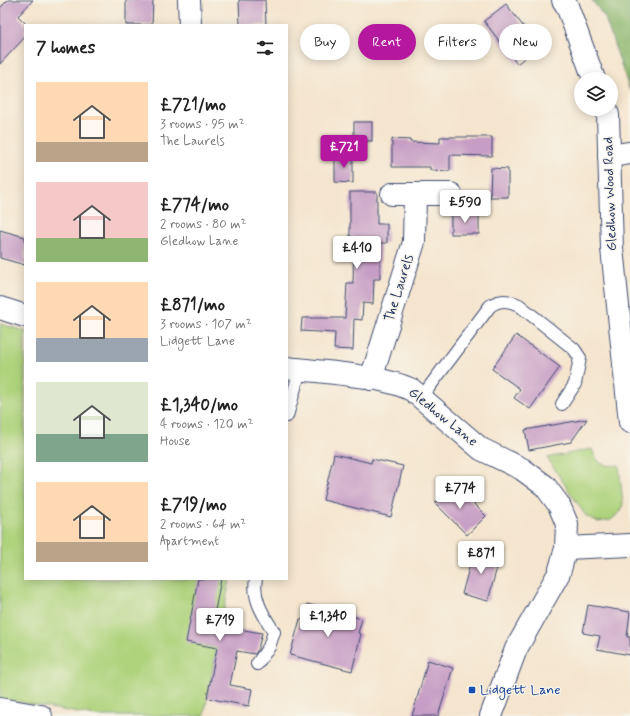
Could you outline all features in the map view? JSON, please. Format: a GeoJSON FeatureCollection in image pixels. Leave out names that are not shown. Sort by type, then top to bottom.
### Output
{"type":"FeatureCollection","features":[{"type":"Feature","properties":{"kind":"street"},"geometry":{"type":"LineString","coordinates":[[190,0],[190,24]]}},
{"type":"Feature","properties":{"kind":"street"},"geometry":{"type":"LineString","coordinates":[[563,0],[567,6],[591,72]]}},
{"type":"Feature","properties":{"kind":"street","name":"Gledhow Wood Road"},"geometry":{"type":"LineString","coordinates":[[608,116],[612,248],[630,422]]}},
{"type":"Feature","properties":{"kind":"street"},"geometry":{"type":"LineString","coordinates":[[609,156],[630,153]]}},
{"type":"Feature","properties":{"kind":"street"},"geometry":{"type":"LineString","coordinates":[[392,194],[451,194]]}},
{"type":"Feature","properties":{"kind":"street","name":"The Laurels"},"geometry":{"type":"LineString","coordinates":[[371,379],[414,242],[415,194]]}},
{"type":"Feature","properties":{"kind":"street"},"geometry":{"type":"LineString","coordinates":[[0,308],[24,316]]}},
{"type":"Feature","properties":{"kind":"street","name":"Gledhow Lane"},"geometry":{"type":"LineString","coordinates":[[294,369],[401,384],[412,390],[481,449],[522,469],[545,486],[559,505],[567,524],[566,548]]}},
{"type":"Feature","properties":{"kind":"street"},"geometry":{"type":"LineString","coordinates":[[491,716],[516,649],[559,573],[566,548],[630,545]]}},
{"type":"Feature","properties":{"kind":"street"},"geometry":{"type":"LineString","coordinates":[[0,709],[41,716]]}},
{"type":"Feature","properties":{"kind":"lane"},"geometry":{"type":"LineString","coordinates":[[421,398],[490,306],[497,301],[509,300],[519,305],[574,348],[580,358],[580,370],[575,384],[562,404]]}},
{"type":"Feature","properties":{"kind":"lane"},"geometry":{"type":"LineString","coordinates":[[288,409],[294,369]]}},
{"type":"Feature","properties":{"kind":"lane"},"geometry":{"type":"LineString","coordinates":[[256,580],[254,589],[260,609],[274,632],[269,647],[257,664]]}},
{"type":"Feature","properties":{"kind":"green space"},"geometry":{"type":"Polygon","coordinates":[[[592,0],[630,0],[630,91],[605,18],[592,0]]]}},
{"type":"Feature","properties":{"kind":"green space"},"geometry":{"type":"Polygon","coordinates":[[[0,324],[24,331],[24,580],[230,580],[204,716],[96,716],[0,699],[0,324]]]}},
{"type":"Feature","properties":{"kind":"green space"},"geometry":{"type":"Polygon","coordinates":[[[592,449],[596,458],[605,465],[619,465],[623,504],[621,511],[611,520],[598,522],[586,516],[547,458],[592,449]]]}},
{"type":"Feature","properties":{"kind":"building"},"geometry":{"type":"Polygon","coordinates":[[[8,0],[33,0],[18,16],[25,23],[24,38],[0,64],[0,8],[8,0]]]}},
{"type":"Feature","properties":{"kind":"building"},"geometry":{"type":"Polygon","coordinates":[[[126,0],[153,0],[152,24],[126,24],[126,0]]]}},
{"type":"Feature","properties":{"kind":"building"},"geometry":{"type":"Polygon","coordinates":[[[239,0],[265,0],[266,24],[240,24],[239,0]]]}},
{"type":"Feature","properties":{"kind":"building"},"geometry":{"type":"Polygon","coordinates":[[[506,4],[522,24],[499,24],[499,41],[491,30],[491,24],[486,24],[484,21],[506,4]]]}},
{"type":"Feature","properties":{"kind":"building"},"geometry":{"type":"Polygon","coordinates":[[[514,60],[522,60],[517,64],[514,60]]]}},
{"type":"Feature","properties":{"kind":"building"},"geometry":{"type":"Polygon","coordinates":[[[354,122],[372,122],[372,141],[354,141],[354,122]]]}},
{"type":"Feature","properties":{"kind":"building"},"geometry":{"type":"Polygon","coordinates":[[[440,137],[492,137],[492,156],[450,155],[450,171],[430,170],[430,167],[392,167],[392,139],[410,140],[410,142],[440,143],[440,137]]]}},
{"type":"Feature","properties":{"kind":"building"},"geometry":{"type":"Polygon","coordinates":[[[335,155],[353,155],[353,183],[335,182],[335,155]]]}},
{"type":"Feature","properties":{"kind":"building"},"geometry":{"type":"Polygon","coordinates":[[[491,168],[508,169],[508,197],[490,197],[491,168]]]}},
{"type":"Feature","properties":{"kind":"building"},"geometry":{"type":"Polygon","coordinates":[[[350,192],[377,192],[377,224],[387,224],[387,243],[380,243],[380,279],[374,279],[373,304],[363,303],[362,320],[354,319],[353,350],[334,349],[335,333],[301,331],[302,318],[345,318],[347,283],[353,283],[354,237],[350,236],[350,192]]]}},
{"type":"Feature","properties":{"kind":"building"},"geometry":{"type":"Polygon","coordinates":[[[474,196],[489,196],[489,212],[474,212],[474,196]]]}},
{"type":"Feature","properties":{"kind":"building"},"geometry":{"type":"Polygon","coordinates":[[[451,215],[479,215],[479,234],[451,234],[451,215]]]}},
{"type":"Feature","properties":{"kind":"building"},"geometry":{"type":"Polygon","coordinates":[[[0,230],[24,237],[24,265],[0,258],[0,230]]]}},
{"type":"Feature","properties":{"kind":"building"},"geometry":{"type":"Polygon","coordinates":[[[516,335],[560,367],[530,409],[514,398],[520,389],[492,369],[516,335]]]}},
{"type":"Feature","properties":{"kind":"building"},"geometry":{"type":"Polygon","coordinates":[[[587,419],[571,442],[529,450],[525,430],[587,419]]]}},
{"type":"Feature","properties":{"kind":"building"},"geometry":{"type":"Polygon","coordinates":[[[334,454],[371,463],[372,459],[403,466],[391,517],[323,500],[334,454]]]}},
{"type":"Feature","properties":{"kind":"building"},"geometry":{"type":"Polygon","coordinates":[[[454,484],[486,516],[467,535],[435,503],[454,484]]]}},
{"type":"Feature","properties":{"kind":"building"},"geometry":{"type":"Polygon","coordinates":[[[474,549],[500,556],[488,601],[462,594],[474,549]]]}},
{"type":"Feature","properties":{"kind":"building"},"geometry":{"type":"Polygon","coordinates":[[[198,580],[221,580],[215,611],[234,615],[232,628],[262,633],[258,649],[255,654],[237,651],[230,685],[252,689],[249,706],[207,698],[217,648],[186,642],[198,580]]]}},
{"type":"Feature","properties":{"kind":"building"},"geometry":{"type":"Polygon","coordinates":[[[307,604],[362,619],[358,633],[361,634],[352,671],[290,655],[300,619],[303,620],[307,604]]]}},
{"type":"Feature","properties":{"kind":"building"},"geometry":{"type":"Polygon","coordinates":[[[588,605],[630,612],[627,637],[630,637],[630,655],[597,649],[600,636],[583,633],[588,605]]]}},
{"type":"Feature","properties":{"kind":"building"},"geometry":{"type":"Polygon","coordinates":[[[428,660],[453,668],[438,716],[412,716],[428,660]]]}},
{"type":"Feature","properties":{"kind":"place","name":"Lidgett Lane"},"geometry":{"type":"Point","coordinates":[472,690]}}]}
